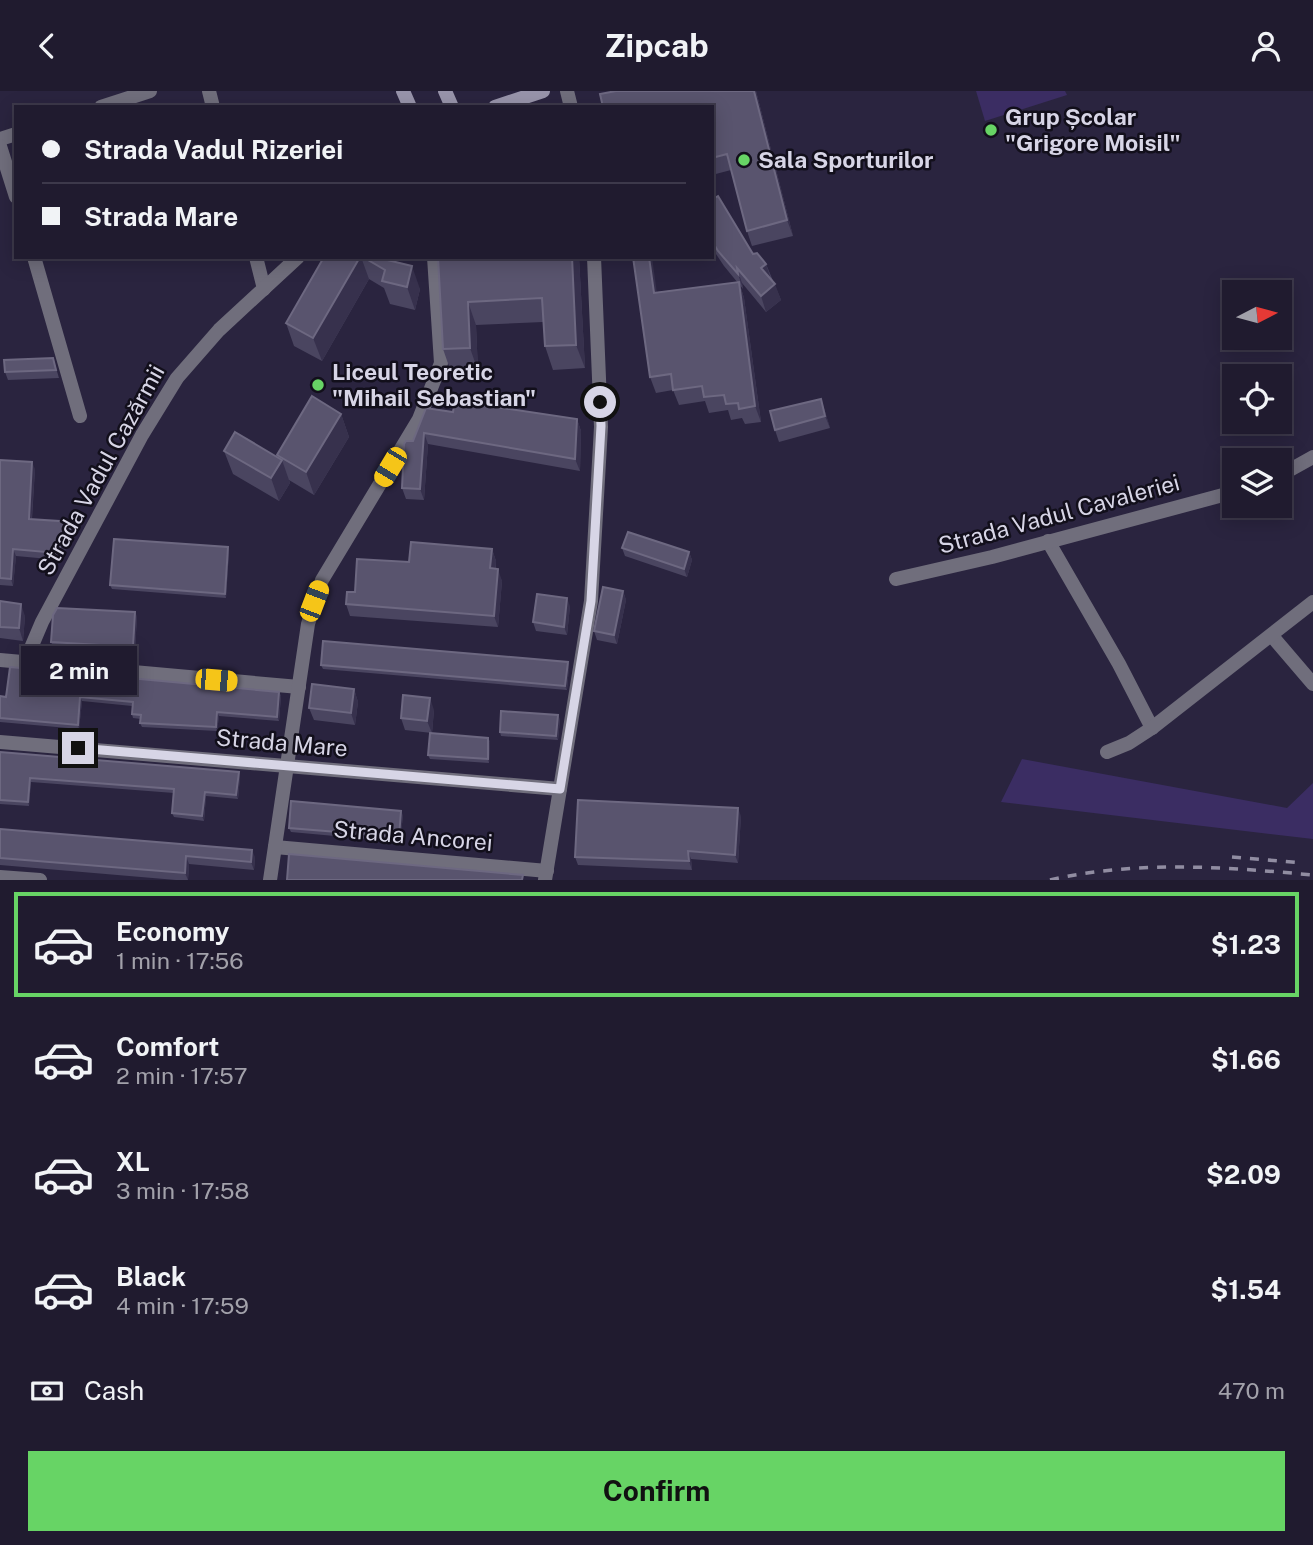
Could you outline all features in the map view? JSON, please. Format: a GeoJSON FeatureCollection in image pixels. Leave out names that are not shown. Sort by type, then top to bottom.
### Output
{"type":"FeatureCollection","features":[{"type":"Feature","properties":{"kind":"main road"},"geometry":{"type":"LineString","coordinates":[[501,105],[543,91]]}},
{"type":"Feature","properties":{"kind":"street"},"geometry":{"type":"LineString","coordinates":[[107,105],[150,91]]}},
{"type":"Feature","properties":{"kind":"street"},"geometry":{"type":"LineString","coordinates":[[0,146],[14,191]]}},
{"type":"Feature","properties":{"kind":"street"},"geometry":{"type":"LineString","coordinates":[[35,259],[80,416]]}},
{"type":"Feature","properties":{"kind":"street"},"geometry":{"type":"LineString","coordinates":[[256,259],[264,289]]}},
{"type":"Feature","properties":{"kind":"street","name":"Strada Vadul Cazărmii"},"geometry":{"type":"LineString","coordinates":[[24,662],[42,622],[142,435],[177,378],[219,330],[296,259]]}},
{"type":"Feature","properties":{"kind":"street"},"geometry":{"type":"LineString","coordinates":[[270,880],[308,624],[322,580],[419,419],[441,363],[434,259]]}},
{"type":"Feature","properties":{"kind":"street"},"geometry":{"type":"LineString","coordinates":[[546,876],[591,601],[601,426],[594,259]]}},
{"type":"Feature","properties":{"kind":"street"},"geometry":{"type":"LineString","coordinates":[[1292,469],[1313,457]]}},
{"type":"Feature","properties":{"kind":"street","name":"Strada Vadul Cavaleriei"},"geometry":{"type":"LineString","coordinates":[[896,579],[1222,495]]}},
{"type":"Feature","properties":{"kind":"street"},"geometry":{"type":"LineString","coordinates":[[1048,541],[1119,664],[1152,728]]}},
{"type":"Feature","properties":{"kind":"street"},"geometry":{"type":"LineString","coordinates":[[1107,752],[1129,743],[1152,728],[1313,602]]}},
{"type":"Feature","properties":{"kind":"street"},"geometry":{"type":"LineString","coordinates":[[1272,636],[1313,684]]}},
{"type":"Feature","properties":{"kind":"street"},"geometry":{"type":"LineString","coordinates":[[0,660],[299,687]]}},
{"type":"Feature","properties":{"kind":"street","name":"Strada Mare"},"geometry":{"type":"LineString","coordinates":[[0,742],[560,789]]}},
{"type":"Feature","properties":{"kind":"street","name":"Strada Ancorei"},"geometry":{"type":"LineString","coordinates":[[275,847],[546,876]]}},
{"type":"Feature","properties":{"kind":"street"},"geometry":{"type":"LineString","coordinates":[[0,877],[40,880]]}},
{"type":"Feature","properties":{"kind":"shaded area"},"geometry":{"type":"Polygon","coordinates":[[[976,91],[1065,91],[1067,95],[985,121],[976,91]]]}},
{"type":"Feature","properties":{"kind":"shaded area"},"geometry":{"type":"Polygon","coordinates":[[[1022,759],[1287,808],[1313,783],[1313,839],[1001,802],[1022,759]]]}},
{"type":"Feature","properties":{"kind":"building","name":"Sala Sporturilor"},"geometry":{"type":"Polygon","coordinates":[[[616,91],[754,91],[787,220],[747,231],[727,154],[714,157],[714,105],[603,105],[600,94],[616,91]]]}},
{"type":"Feature","properties":{"kind":"building"},"geometry":{"type":"Polygon","coordinates":[[[718,196],[753,254],[757,253],[766,264],[761,268],[775,284],[761,296],[737,268],[738,274],[714,244],[714,198],[718,196]]]}},
{"type":"Feature","properties":{"kind":"building"},"geometry":{"type":"Polygon","coordinates":[[[323,259],[359,259],[313,338],[286,323],[323,259]]]}},
{"type":"Feature","properties":{"kind":"building"},"geometry":{"type":"Polygon","coordinates":[[[366,259],[383,259],[412,266],[407,287],[382,281],[385,270],[366,259]]]}},
{"type":"Feature","properties":{"kind":"building"},"geometry":{"type":"Polygon","coordinates":[[[438,259],[572,259],[576,345],[545,346],[542,298],[468,302],[470,348],[443,349],[438,259]]]}},
{"type":"Feature","properties":{"kind":"building"},"geometry":{"type":"Polygon","coordinates":[[[633,259],[649,259],[654,293],[739,282],[755,406],[739,409],[738,403],[726,404],[724,395],[704,397],[702,386],[673,390],[671,374],[650,377],[633,259]]]}},
{"type":"Feature","properties":{"kind":"building"},"geometry":{"type":"Polygon","coordinates":[[[53,358],[56,370],[5,372],[4,360],[53,358]]]}},
{"type":"Feature","properties":{"kind":"building"},"geometry":{"type":"Polygon","coordinates":[[[312,396],[341,414],[306,472],[277,455],[312,396]]]}},
{"type":"Feature","properties":{"kind":"building"},"geometry":{"type":"Polygon","coordinates":[[[821,399],[825,416],[775,430],[770,411],[821,399]]]}},
{"type":"Feature","properties":{"kind":"building"},"geometry":{"type":"Polygon","coordinates":[[[455,401],[577,419],[575,459],[424,433],[420,489],[402,488],[404,444],[406,441],[413,441],[426,408],[453,412],[455,401]]]}},
{"type":"Feature","properties":{"kind":"building"},"geometry":{"type":"Polygon","coordinates":[[[235,432],[282,460],[271,478],[224,451],[235,432]]]}},
{"type":"Feature","properties":{"kind":"building"},"geometry":{"type":"Polygon","coordinates":[[[0,460],[32,462],[29,519],[74,522],[57,553],[13,549],[11,579],[0,578],[0,460]]]}},
{"type":"Feature","properties":{"kind":"building"},"geometry":{"type":"Polygon","coordinates":[[[628,532],[689,552],[684,569],[622,548],[628,532]]]}},
{"type":"Feature","properties":{"kind":"building"},"geometry":{"type":"Polygon","coordinates":[[[114,539],[228,547],[225,594],[110,585],[114,539]]]}},
{"type":"Feature","properties":{"kind":"building"},"geometry":{"type":"Polygon","coordinates":[[[411,542],[492,549],[490,568],[498,569],[494,616],[346,604],[347,592],[355,592],[357,559],[409,562],[411,542]]]}},
{"type":"Feature","properties":{"kind":"building"},"geometry":{"type":"Polygon","coordinates":[[[603,587],[623,591],[614,635],[594,631],[603,587]]]}},
{"type":"Feature","properties":{"kind":"building"},"geometry":{"type":"Polygon","coordinates":[[[537,594],[567,598],[564,627],[533,622],[537,594]]]}},
{"type":"Feature","properties":{"kind":"building"},"geometry":{"type":"Polygon","coordinates":[[[0,601],[21,604],[19,628],[0,627],[0,601]]]}},
{"type":"Feature","properties":{"kind":"building"},"geometry":{"type":"Polygon","coordinates":[[[57,608],[135,612],[133,647],[51,642],[53,615],[57,608]]]}},
{"type":"Feature","properties":{"kind":"building"},"geometry":{"type":"Polygon","coordinates":[[[323,641],[568,662],[565,686],[321,665],[323,641]]]}},
{"type":"Feature","properties":{"kind":"building"},"geometry":{"type":"Polygon","coordinates":[[[10,667],[279,692],[277,717],[217,712],[216,727],[140,723],[141,715],[132,714],[133,702],[80,697],[78,725],[0,718],[0,696],[6,697],[10,667]]]}},
{"type":"Feature","properties":{"kind":"building"},"geometry":{"type":"Polygon","coordinates":[[[312,684],[354,689],[351,713],[309,708],[312,684]]]}},
{"type":"Feature","properties":{"kind":"building"},"geometry":{"type":"Polygon","coordinates":[[[403,695],[430,698],[427,721],[401,718],[403,695]]]}},
{"type":"Feature","properties":{"kind":"building"},"geometry":{"type":"Polygon","coordinates":[[[501,711],[558,715],[556,736],[500,732],[501,711]]]}},
{"type":"Feature","properties":{"kind":"building"},"geometry":{"type":"Polygon","coordinates":[[[430,733],[488,738],[488,759],[428,755],[430,733]]]}},
{"type":"Feature","properties":{"kind":"building"},"geometry":{"type":"Polygon","coordinates":[[[0,752],[239,772],[236,795],[205,792],[202,816],[172,813],[174,789],[30,778],[28,802],[0,800],[0,752]]]}},
{"type":"Feature","properties":{"kind":"building"},"geometry":{"type":"Polygon","coordinates":[[[578,800],[738,808],[735,855],[688,851],[689,861],[575,857],[578,800]]]}},
{"type":"Feature","properties":{"kind":"building"},"geometry":{"type":"Polygon","coordinates":[[[291,801],[401,811],[399,837],[289,828],[291,801]]]}},
{"type":"Feature","properties":{"kind":"building"},"geometry":{"type":"Polygon","coordinates":[[[0,829],[252,850],[251,862],[186,856],[185,873],[0,858],[0,829]]]}},
{"type":"Feature","properties":{"kind":"building"},"geometry":{"type":"Polygon","coordinates":[[[289,854],[523,875],[522,880],[287,880],[289,854]]]}},
{"type":"Feature","properties":{"kind":"railway"},"geometry":{"type":"LineString","coordinates":[[1232,857],[1303,863]]}},
{"type":"Feature","properties":{"kind":"railway"},"geometry":{"type":"LineString","coordinates":[[1050,880],[1115,870],[1181,867],[1313,875]]}},
{"type":"Feature","properties":{"kind":"place","name":"Grup Școlar \"Grigore Moisil\""},"geometry":{"type":"Point","coordinates":[991,130]}},
{"type":"Feature","properties":{"kind":"place","name":"Sala Sporturilor"},"geometry":{"type":"Point","coordinates":[744,160]}},
{"type":"Feature","properties":{"kind":"place","name":"Liceul Teoretic \"Mihail Sebastian\""},"geometry":{"type":"Point","coordinates":[318,385]}},
{"type":"Feature","properties":{"kind":"route"},"geometry":{"type":"LineString","coordinates":[[78,748],[560,789],[591,601],[600,402]]}}]}
